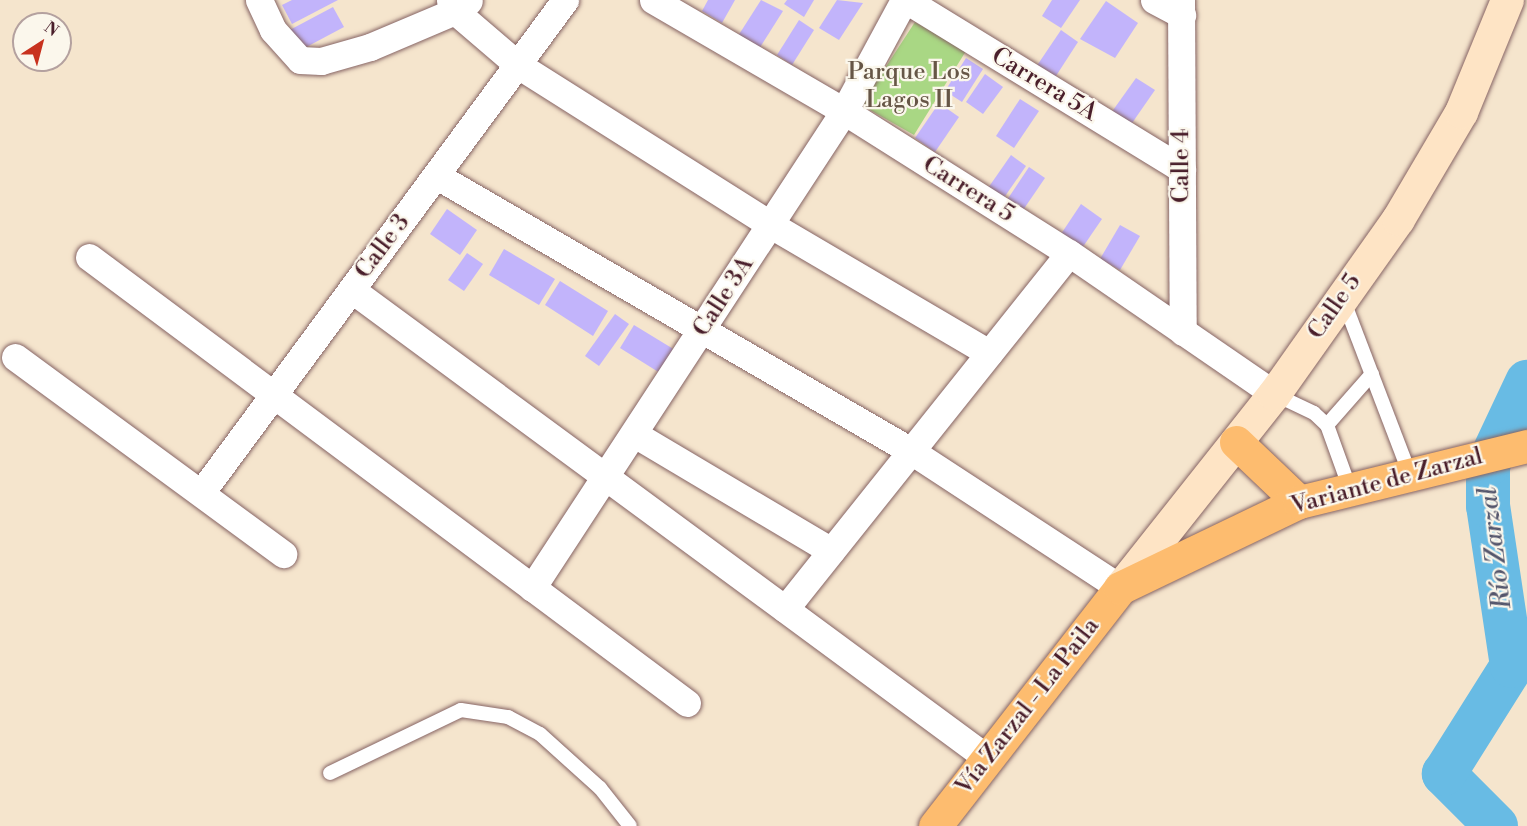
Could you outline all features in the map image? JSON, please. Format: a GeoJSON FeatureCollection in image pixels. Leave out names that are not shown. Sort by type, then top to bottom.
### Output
{"type":"FeatureCollection","features":[{"type":"Feature","properties":{"kind":"main road","name":"Calle 5"},"geometry":{"type":"LineString","coordinates":[[1120,588],[1274,394],[1398,219],[1461,112],[1507,0]]}},
{"type":"Feature","properties":{"kind":"main road"},"geometry":{"type":"LineString","coordinates":[[1236,442],[1299,502]]}},
{"type":"Feature","properties":{"kind":"main road","name":"Variante de Zarzal"},"geometry":{"type":"LineString","coordinates":[[1120,588],[1299,502],[1518,448]]}},
{"type":"Feature","properties":{"kind":"main road","name":"Vía Zarzal - La Paila"},"geometry":{"type":"LineString","coordinates":[[935,826],[1120,588]]}},
{"type":"Feature","properties":{"kind":"street"},"geometry":{"type":"LineString","coordinates":[[259,0],[273,30],[300,60],[321,61],[370,47],[458,4],[518,65],[771,225],[989,353]]}},
{"type":"Feature","properties":{"kind":"street","name":"Calle 3"},"geometry":{"type":"LineString","coordinates":[[201,493],[565,0]]}},
{"type":"Feature","properties":{"kind":"street","name":"Carrera 5"},"geometry":{"type":"LineString","coordinates":[[653,0],[844,111],[1069,253],[1274,394]]}},
{"type":"Feature","properties":{"kind":"street","name":"Calle 3A"},"geometry":{"type":"LineString","coordinates":[[532,588],[636,435],[844,111],[905,0]]}},
{"type":"Feature","properties":{"kind":"street","name":"Carrera 5A"},"geometry":{"type":"LineString","coordinates":[[905,0],[1182,169]]}},
{"type":"Feature","properties":{"kind":"street"},"geometry":{"type":"LineString","coordinates":[[1154,0],[1181,8]]}},
{"type":"Feature","properties":{"kind":"street","name":"Calle 4"},"geometry":{"type":"LineString","coordinates":[[1181,8],[1183,332]]}},
{"type":"Feature","properties":{"kind":"street"},"geometry":{"type":"LineString","coordinates":[[437,176],[911,451],[1120,588]]}},
{"type":"Feature","properties":{"kind":"street"},"geometry":{"type":"LineString","coordinates":[[785,609],[1069,253]]}},
{"type":"Feature","properties":{"kind":"street"},"geometry":{"type":"LineString","coordinates":[[89,257],[687,703]]}},
{"type":"Feature","properties":{"kind":"street"},"geometry":{"type":"LineString","coordinates":[[352,290],[987,758]]}},
{"type":"Feature","properties":{"kind":"street"},"geometry":{"type":"LineString","coordinates":[[15,357],[283,554]]}},
{"type":"Feature","properties":{"kind":"street"},"geometry":{"type":"LineString","coordinates":[[636,435],[831,551]]}},
{"type":"Feature","properties":{"kind":"lane"},"geometry":{"type":"LineString","coordinates":[[1343,297],[1410,474]]}},
{"type":"Feature","properties":{"kind":"lane"},"geometry":{"type":"LineString","coordinates":[[1327,425],[1372,374]]}},
{"type":"Feature","properties":{"kind":"lane"},"geometry":{"type":"LineString","coordinates":[[1274,394],[1314,413],[1327,425],[1350,489]]}},
{"type":"Feature","properties":{"kind":"lane"},"geometry":{"type":"LineString","coordinates":[[330,773],[461,710],[508,717],[540,734],[600,788],[630,826]]}},
{"type":"Feature","properties":{"kind":"green space","name":"Parque Los Lagos II"},"geometry":{"type":"Polygon","coordinates":[[[915,22],[966,51],[914,135],[861,105],[915,22]]]}},
{"type":"Feature","properties":{"kind":"building"},"geometry":{"type":"Polygon","coordinates":[[[292,0],[338,0],[292,24],[282,5],[292,0]]]}},
{"type":"Feature","properties":{"kind":"building"},"geometry":{"type":"Polygon","coordinates":[[[708,0],[735,0],[722,23],[702,11],[708,0]]]}},
{"type":"Feature","properties":{"kind":"building"},"geometry":{"type":"Polygon","coordinates":[[[761,0],[783,11],[759,49],[738,36],[761,0]]]}},
{"type":"Feature","properties":{"kind":"building"},"geometry":{"type":"Polygon","coordinates":[[[787,0],[814,0],[804,17],[784,4],[787,0]]]}},
{"type":"Feature","properties":{"kind":"building"},"geometry":{"type":"Polygon","coordinates":[[[837,0],[863,3],[839,40],[819,28],[837,0]]]}},
{"type":"Feature","properties":{"kind":"building"},"geometry":{"type":"Polygon","coordinates":[[[1052,0],[1080,0],[1061,28],[1042,16],[1052,0]]]}},
{"type":"Feature","properties":{"kind":"building"},"geometry":{"type":"Polygon","coordinates":[[[1106,1],[1138,23],[1115,58],[1080,39],[1106,1]]]}},
{"type":"Feature","properties":{"kind":"building"},"geometry":{"type":"Polygon","coordinates":[[[333,7],[344,27],[297,52],[286,32],[333,7]]]}},
{"type":"Feature","properties":{"kind":"building"},"geometry":{"type":"Polygon","coordinates":[[[799,20],[814,30],[792,65],[777,55],[799,20]]]}},
{"type":"Feature","properties":{"kind":"building"},"geometry":{"type":"Polygon","coordinates":[[[1061,30],[1078,42],[1054,79],[1036,67],[1061,30]]]}},
{"type":"Feature","properties":{"kind":"building"},"geometry":{"type":"Polygon","coordinates":[[[966,58],[983,69],[962,102],[945,91],[966,58]]]}},
{"type":"Feature","properties":{"kind":"building"},"geometry":{"type":"Polygon","coordinates":[[[985,74],[1003,87],[983,114],[966,102],[985,74]]]}},
{"type":"Feature","properties":{"kind":"building"},"geometry":{"type":"Polygon","coordinates":[[[1136,78],[1155,90],[1130,126],[1111,113],[1136,78]]]}},
{"type":"Feature","properties":{"kind":"building"},"geometry":{"type":"Polygon","coordinates":[[[1020,99],[1039,111],[1014,148],[996,136],[1020,99]]]}},
{"type":"Feature","properties":{"kind":"building"},"geometry":{"type":"Polygon","coordinates":[[[939,103],[959,117],[935,152],[915,138],[939,103]]]}},
{"type":"Feature","properties":{"kind":"building"},"geometry":{"type":"Polygon","coordinates":[[[1011,155],[1026,166],[1001,202],[986,191],[1011,155]]]}},
{"type":"Feature","properties":{"kind":"building"},"geometry":{"type":"Polygon","coordinates":[[[1029,167],[1045,178],[1019,216],[1003,206],[1029,167]]]}},
{"type":"Feature","properties":{"kind":"building"},"geometry":{"type":"Polygon","coordinates":[[[1081,204],[1102,219],[1078,254],[1057,240],[1081,204]]]}},
{"type":"Feature","properties":{"kind":"building"},"geometry":{"type":"Polygon","coordinates":[[[447,209],[477,230],[460,255],[430,234],[447,209]]]}},
{"type":"Feature","properties":{"kind":"building"},"geometry":{"type":"Polygon","coordinates":[[[1120,225],[1140,236],[1120,270],[1100,259],[1120,225]]]}},
{"type":"Feature","properties":{"kind":"building"},"geometry":{"type":"Polygon","coordinates":[[[504,249],[555,279],[539,305],[489,275],[504,249]]]}},
{"type":"Feature","properties":{"kind":"building"},"geometry":{"type":"Polygon","coordinates":[[[467,253],[483,264],[464,291],[448,280],[467,253]]]}},
{"type":"Feature","properties":{"kind":"building"},"geometry":{"type":"Polygon","coordinates":[[[560,281],[608,311],[593,336],[545,305],[560,281]]]}},
{"type":"Feature","properties":{"kind":"building"},"geometry":{"type":"Polygon","coordinates":[[[615,314],[629,324],[599,366],[585,356],[615,314]]]}},
{"type":"Feature","properties":{"kind":"building"},"geometry":{"type":"Polygon","coordinates":[[[634,325],[675,350],[660,373],[620,348],[634,325]]]}},
{"type":"Feature","properties":{"kind":"waterway","name":"Río Zarzal"},"geometry":{"type":"LineString","coordinates":[[1496,826],[1444,774],[1512,666],[1488,506],[1488,465],[1527,382]]}}]}
